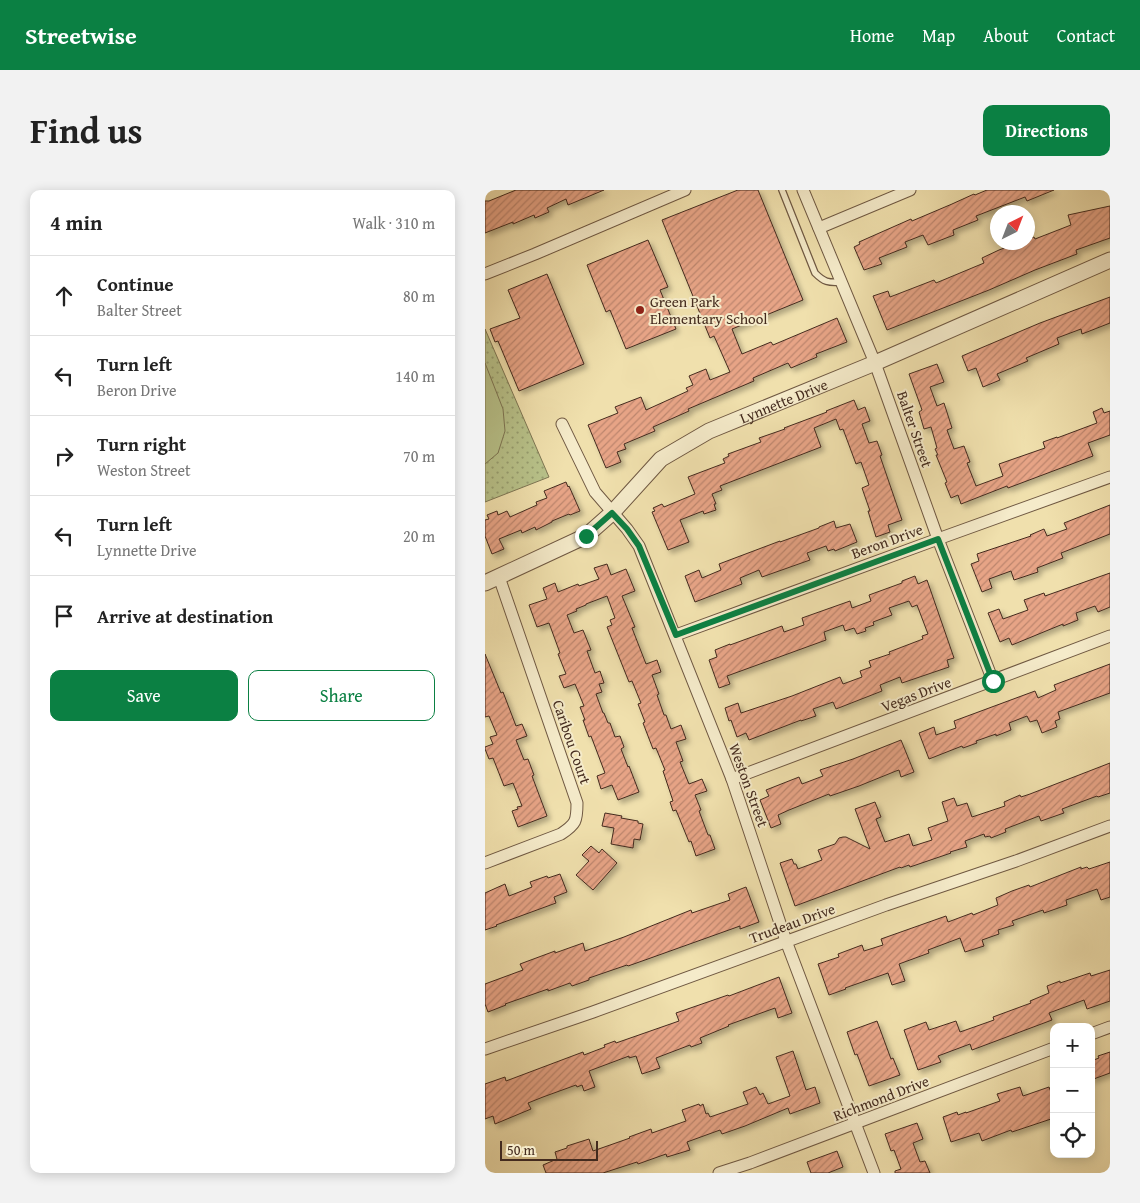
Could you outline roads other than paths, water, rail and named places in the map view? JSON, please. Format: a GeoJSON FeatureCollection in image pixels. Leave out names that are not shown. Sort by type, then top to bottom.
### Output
{"type":"FeatureCollection","features":[{"type":"Feature","properties":{"kind":"street"},"geometry":{"type":"LineString","coordinates":[[485,274],[685,190]]}},
{"type":"Feature","properties":{"kind":"street","name":"Balter Street"},"geometry":{"type":"LineString","coordinates":[[803,190],[875,363],[938,539],[993,681]]}},
{"type":"Feature","properties":{"kind":"street"},"geometry":{"type":"LineString","coordinates":[[819,228],[911,190]]}},
{"type":"Feature","properties":{"kind":"street","name":"Lynnette Drive"},"geometry":{"type":"LineString","coordinates":[[492,580],[586,536],[612,513],[661,459],[709,431],[875,363],[1110,260]]}},
{"type":"Feature","properties":{"kind":"street","name":"Weston Street"},"geometry":{"type":"LineString","coordinates":[[563,424],[595,492],[639,546],[676,635],[732,779],[786,941],[874,1173]]}},
{"type":"Feature","properties":{"kind":"street","name":"Beron Drive"},"geometry":{"type":"LineString","coordinates":[[676,635],[1110,477]]}},
{"type":"Feature","properties":{"kind":"street","name":"Caribou Court"},"geometry":{"type":"LineString","coordinates":[[485,863],[561,834],[572,827],[577,816],[577,803],[492,580]]}},
{"type":"Feature","properties":{"kind":"street","name":"Vegas Drive"},"geometry":{"type":"LineString","coordinates":[[732,779],[1110,636]]}},
{"type":"Feature","properties":{"kind":"street","name":"Trudeau Drive"},"geometry":{"type":"LineString","coordinates":[[485,1049],[1110,826]]}},
{"type":"Feature","properties":{"kind":"street"},"geometry":{"type":"LineString","coordinates":[[1095,1033],[1110,1027]]}},
{"type":"Feature","properties":{"kind":"street","name":"Richmond Drive"},"geometry":{"type":"LineString","coordinates":[[719,1173],[855,1124],[1050,1050]]}},
{"type":"Feature","properties":{"kind":"lane"},"geometry":{"type":"LineString","coordinates":[[782,190],[815,273],[829,283],[841,282]]}},
{"type":"Feature","properties":{"kind":"place","name":"Green Park Elementary School"},"geometry":{"type":"Point","coordinates":[640,310]}}]}
